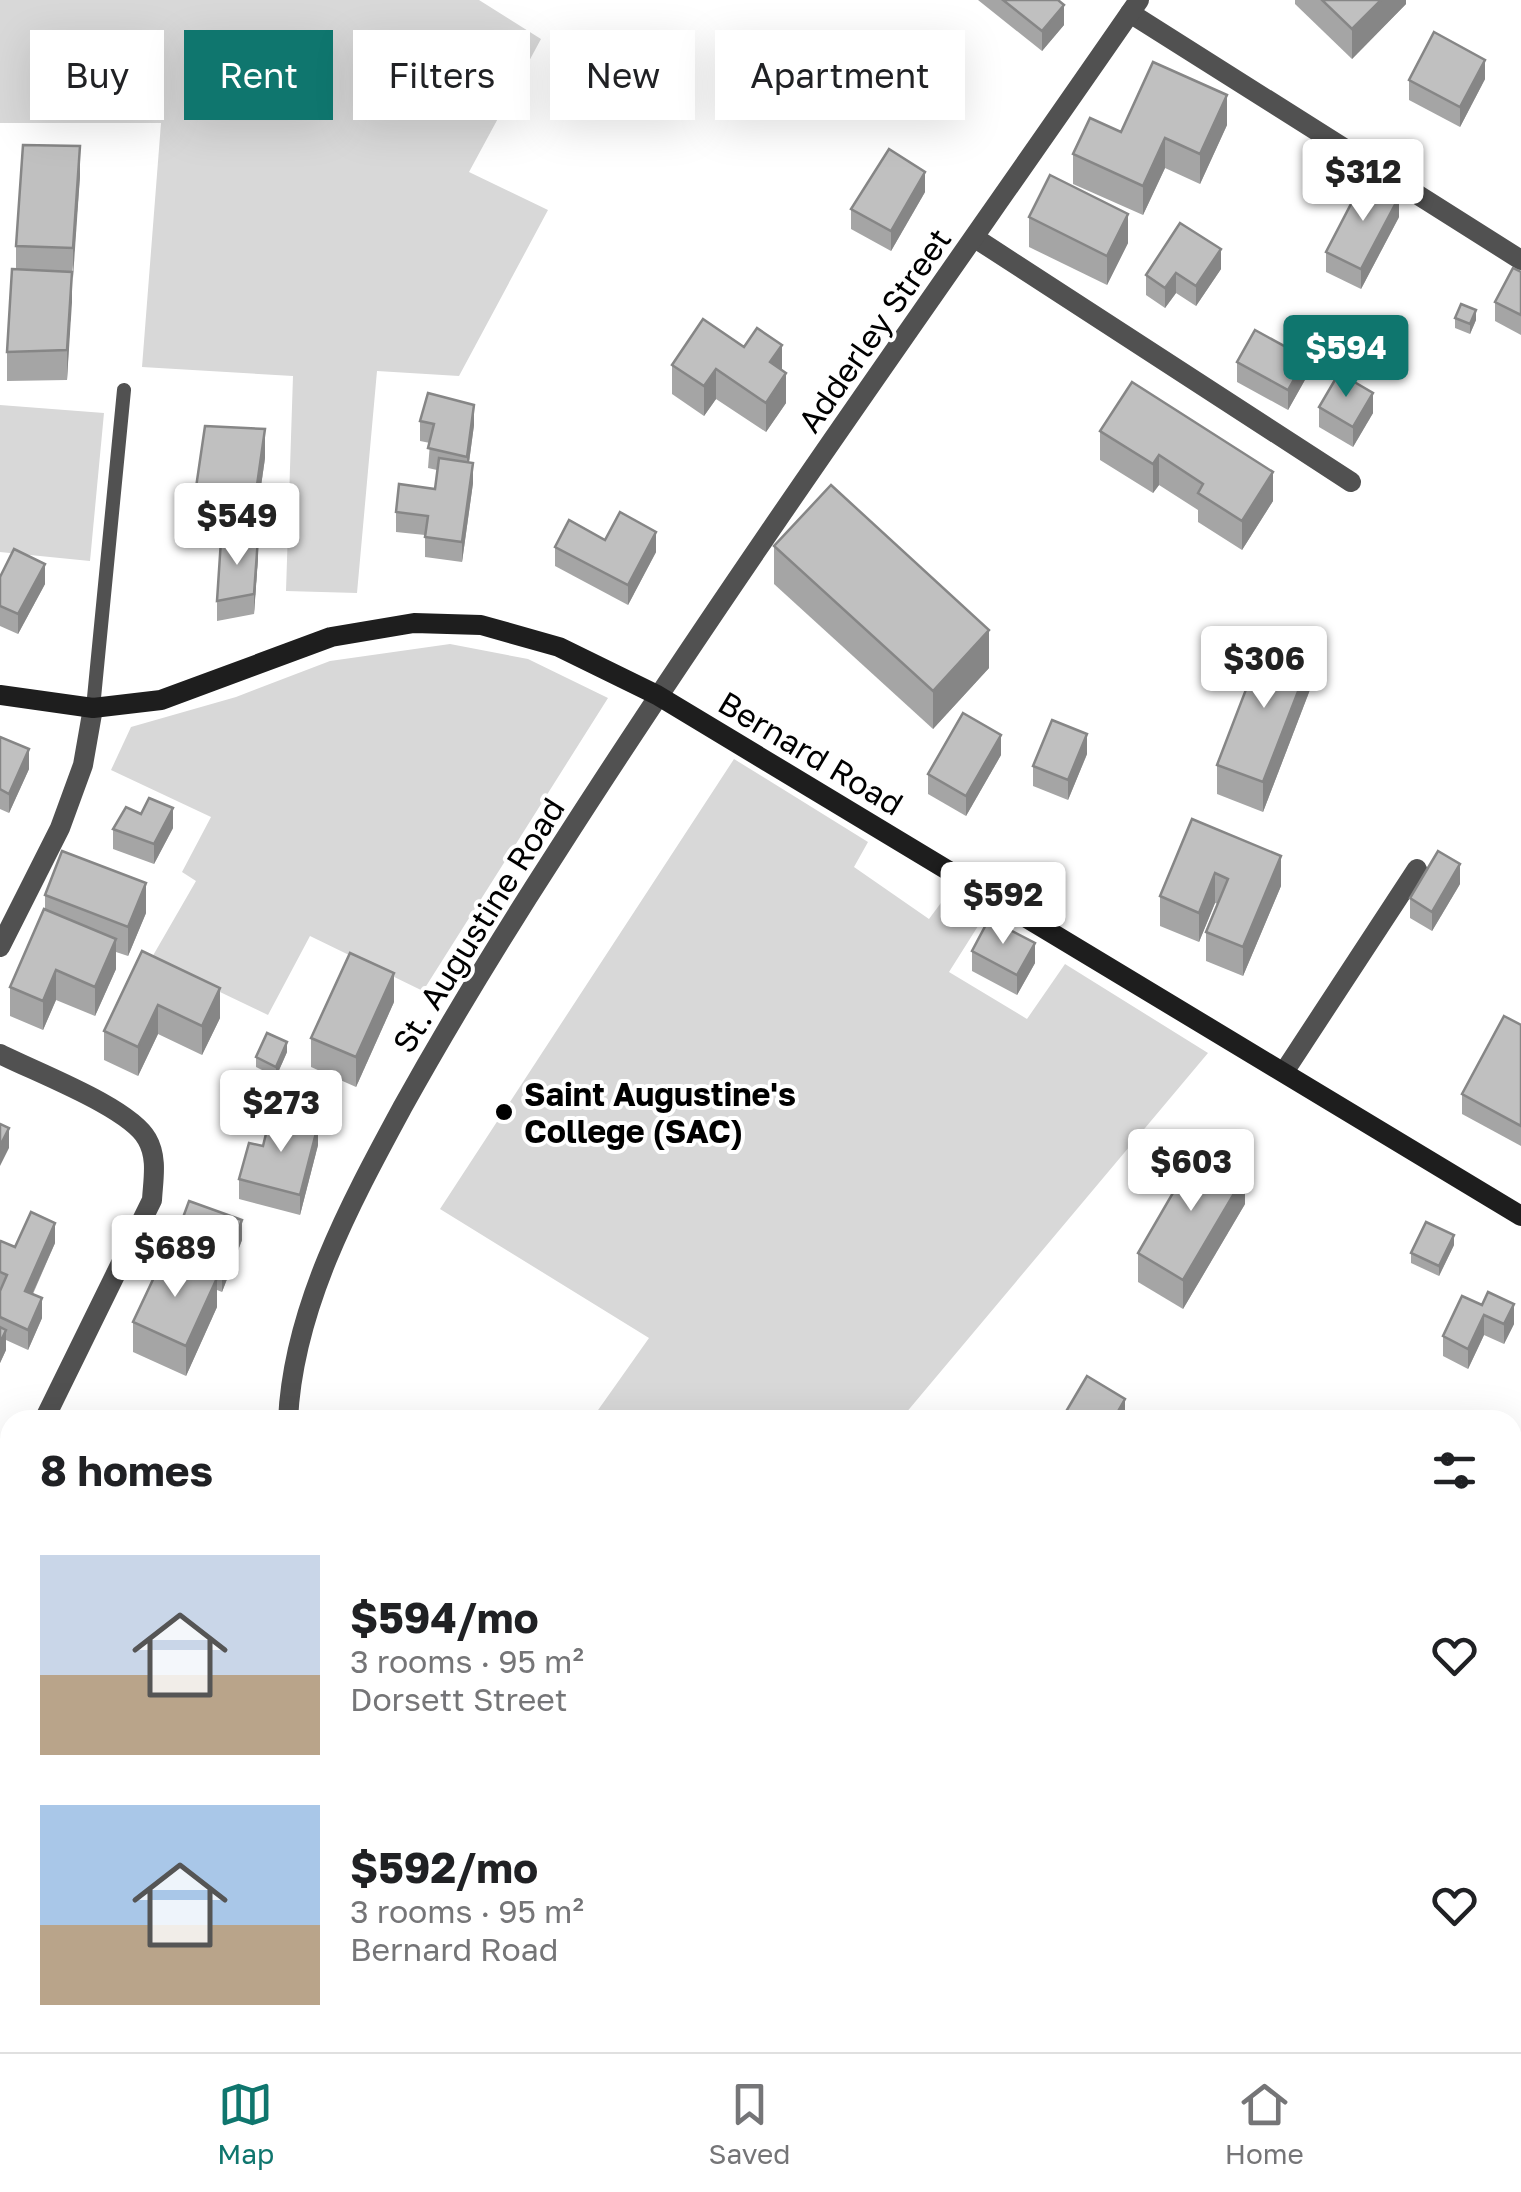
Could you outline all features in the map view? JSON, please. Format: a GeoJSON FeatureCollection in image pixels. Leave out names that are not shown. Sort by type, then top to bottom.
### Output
{"type":"FeatureCollection","features":[{"type":"Feature","properties":{"kind":"main road","name":"Bernard Road"},"geometry":{"type":"LineString","coordinates":[[0,695],[92,708],[161,700],[331,637],[414,623],[481,625],[558,647],[657,695],[1521,1216]]}},
{"type":"Feature","properties":{"kind":"street","name":"Adderley Street"},"geometry":{"type":"LineString","coordinates":[[657,695],[1135,7]]}},
{"type":"Feature","properties":{"kind":"street"},"geometry":{"type":"LineString","coordinates":[[1135,7],[1521,260]]}},
{"type":"Feature","properties":{"kind":"street"},"geometry":{"type":"LineString","coordinates":[[975,238],[1351,482]]}},
{"type":"Feature","properties":{"kind":"street","name":"St. Augustine Road"},"geometry":{"type":"LineString","coordinates":[[289,1410],[290,1383],[311,1302],[362,1181],[464,996],[657,695]]}},
{"type":"Feature","properties":{"kind":"street"},"geometry":{"type":"LineString","coordinates":[[0,948],[60,828],[83,765],[92,708]]}},
{"type":"Feature","properties":{"kind":"street"},"geometry":{"type":"LineString","coordinates":[[1284,1072],[1417,869]]}},
{"type":"Feature","properties":{"kind":"street"},"geometry":{"type":"LineString","coordinates":[[0,1054],[128,1117],[148,1139],[155,1161],[152,1200],[49,1410]]}},
{"type":"Feature","properties":{"kind":"lane"},"geometry":{"type":"LineString","coordinates":[[92,708],[124,390]]}},
{"type":"Feature","properties":{"kind":"shaded area"},"geometry":{"type":"Polygon","coordinates":[[[0,0],[479,0],[527,30],[353,30],[353,120],[497,120],[469,172],[548,210],[459,376],[377,371],[357,593],[286,591],[293,376],[142,367],[161,123],[0,123],[0,0]]]}},
{"type":"Feature","properties":{"kind":"shaded area"},"geometry":{"type":"Polygon","coordinates":[[[530,32],[541,39],[530,59],[530,32]]]}},
{"type":"Feature","properties":{"kind":"shaded area"},"geometry":{"type":"Polygon","coordinates":[[[0,405],[104,413],[90,561],[0,552],[0,405]]]}},
{"type":"Feature","properties":{"kind":"shaded area"},"geometry":{"type":"Polygon","coordinates":[[[450,644],[528,659],[608,698],[423,991],[310,936],[268,1015],[151,959],[196,881],[182,872],[211,817],[111,770],[131,727],[236,697],[330,661],[450,644]]]}},
{"type":"Feature","properties":{"kind":"shaded area"},"geometry":{"type":"Polygon","coordinates":[[[734,759],[868,842],[854,867],[929,919],[949,892],[985,915],[949,972],[1027,1019],[1065,964],[1208,1053],[908,1410],[598,1410],[649,1338],[440,1209],[734,759]]]}},
{"type":"Feature","properties":{"kind":"building"},"geometry":{"type":"Polygon","coordinates":[[[1003,0],[1058,0],[1064,5],[1042,31],[1003,0]]]}},
{"type":"Feature","properties":{"kind":"building"},"geometry":{"type":"Polygon","coordinates":[[[1322,0],[1381,0],[1352,29],[1322,0]]]}},
{"type":"Feature","properties":{"kind":"building"},"geometry":{"type":"Polygon","coordinates":[[[1434,32],[1485,60],[1460,107],[1409,80],[1434,32]]]}},
{"type":"Feature","properties":{"kind":"building"},"geometry":{"type":"Polygon","coordinates":[[[1153,62],[1227,95],[1200,154],[1165,138],[1143,186],[1073,154],[1090,118],[1121,132],[1153,62]]]}},
{"type":"Feature","properties":{"kind":"building"},"geometry":{"type":"Polygon","coordinates":[[[23,145],[80,146],[73,248],[16,246],[23,145]]]}},
{"type":"Feature","properties":{"kind":"building"},"geometry":{"type":"Polygon","coordinates":[[[889,149],[925,172],[891,231],[851,209],[889,149]]]}},
{"type":"Feature","properties":{"kind":"building"},"geometry":{"type":"Polygon","coordinates":[[[1050,175],[1128,214],[1107,256],[1029,217],[1050,175]]]}},
{"type":"Feature","properties":{"kind":"building"},"geometry":{"type":"Polygon","coordinates":[[[1364,179],[1399,197],[1361,269],[1326,252],[1364,179]]]}},
{"type":"Feature","properties":{"kind":"building"},"geometry":{"type":"Polygon","coordinates":[[[1180,223],[1221,249],[1196,286],[1176,273],[1165,288],[1146,275],[1180,223]]]}},
{"type":"Feature","properties":{"kind":"building"},"geometry":{"type":"Polygon","coordinates":[[[1513,268],[1521,272],[1521,315],[1495,302],[1513,268]]]}},
{"type":"Feature","properties":{"kind":"building"},"geometry":{"type":"Polygon","coordinates":[[[12,269],[72,272],[67,350],[7,352],[12,269]]]}},
{"type":"Feature","properties":{"kind":"building"},"geometry":{"type":"Polygon","coordinates":[[[1461,304],[1476,310],[1470,324],[1455,318],[1461,304]]]}},
{"type":"Feature","properties":{"kind":"building"},"geometry":{"type":"Polygon","coordinates":[[[703,319],[744,347],[757,328],[782,345],[770,362],[786,373],[766,403],[716,369],[704,386],[672,365],[703,319]]]}},
{"type":"Feature","properties":{"kind":"building"},"geometry":{"type":"Polygon","coordinates":[[[1255,330],[1306,358],[1288,390],[1237,362],[1255,330]]]}},
{"type":"Feature","properties":{"kind":"building"},"geometry":{"type":"Polygon","coordinates":[[[1339,373],[1373,393],[1353,427],[1319,407],[1339,373]]]}},
{"type":"Feature","properties":{"kind":"building"},"geometry":{"type":"Polygon","coordinates":[[[1132,382],[1273,472],[1242,521],[1198,493],[1203,484],[1159,455],[1153,464],[1100,431],[1132,382]]]}},
{"type":"Feature","properties":{"kind":"building"},"geometry":{"type":"Polygon","coordinates":[[[428,393],[474,405],[467,457],[428,448],[434,424],[420,421],[428,393]]]}},
{"type":"Feature","properties":{"kind":"building"},"geometry":{"type":"Polygon","coordinates":[[[205,426],[265,429],[254,506],[194,501],[205,426]]]}},
{"type":"Feature","properties":{"kind":"building"},"geometry":{"type":"Polygon","coordinates":[[[439,458],[473,463],[462,542],[425,537],[428,516],[396,512],[399,484],[435,489],[439,458]]]}},
{"type":"Feature","properties":{"kind":"building"},"geometry":{"type":"Polygon","coordinates":[[[831,485],[989,630],[933,691],[774,546],[831,485]]]}},
{"type":"Feature","properties":{"kind":"building"},"geometry":{"type":"Polygon","coordinates":[[[620,512],[656,532],[628,585],[555,547],[569,520],[605,540],[620,512]]]}},
{"type":"Feature","properties":{"kind":"building"},"geometry":{"type":"Polygon","coordinates":[[[258,538],[254,594],[217,601],[221,540],[258,538]]]}},
{"type":"Feature","properties":{"kind":"building"},"geometry":{"type":"Polygon","coordinates":[[[14,549],[45,564],[18,614],[0,606],[0,577],[14,549]]]}},
{"type":"Feature","properties":{"kind":"building"},"geometry":{"type":"Polygon","coordinates":[[[1265,640],[1311,658],[1263,782],[1217,765],[1265,640]]]}},
{"type":"Feature","properties":{"kind":"building"},"geometry":{"type":"Polygon","coordinates":[[[963,713],[1001,735],[966,796],[928,774],[963,713]]]}},
{"type":"Feature","properties":{"kind":"building"},"geometry":{"type":"Polygon","coordinates":[[[1052,720],[1087,734],[1068,780],[1033,766],[1052,720]]]}},
{"type":"Feature","properties":{"kind":"building"},"geometry":{"type":"Polygon","coordinates":[[[0,737],[29,749],[9,794],[0,789],[0,737]]]}},
{"type":"Feature","properties":{"kind":"building"},"geometry":{"type":"Polygon","coordinates":[[[149,798],[173,808],[154,844],[113,829],[126,807],[141,814],[149,798]]]}},
{"type":"Feature","properties":{"kind":"building"},"geometry":{"type":"Polygon","coordinates":[[[1192,819],[1281,856],[1243,947],[1206,932],[1228,879],[1215,873],[1199,913],[1160,896],[1192,819]]]}},
{"type":"Feature","properties":{"kind":"building"},"geometry":{"type":"Polygon","coordinates":[[[62,851],[146,883],[128,927],[45,895],[62,851]]]}},
{"type":"Feature","properties":{"kind":"building"},"geometry":{"type":"Polygon","coordinates":[[[1438,851],[1460,864],[1432,912],[1410,898],[1438,851]]]}},
{"type":"Feature","properties":{"kind":"building"},"geometry":{"type":"Polygon","coordinates":[[[44,909],[116,939],[95,987],[56,970],[43,1001],[10,987],[44,909]]]}},
{"type":"Feature","properties":{"kind":"building"},"geometry":{"type":"Polygon","coordinates":[[[989,919],[1035,943],[1017,975],[972,951],[989,919]]]}},
{"type":"Feature","properties":{"kind":"building"},"geometry":{"type":"Polygon","coordinates":[[[142,951],[220,988],[202,1026],[158,1005],[138,1047],[104,1031],[142,951]]]}},
{"type":"Feature","properties":{"kind":"building"},"geometry":{"type":"Polygon","coordinates":[[[350,953],[394,973],[356,1057],[311,1038],[350,953]]]}},
{"type":"Feature","properties":{"kind":"building"},"geometry":{"type":"Polygon","coordinates":[[[1504,1016],[1521,1025],[1521,1126],[1462,1094],[1504,1016]]]}},
{"type":"Feature","properties":{"kind":"building"},"geometry":{"type":"Polygon","coordinates":[[[267,1033],[287,1042],[276,1067],[256,1057],[267,1033]]]}},
{"type":"Feature","properties":{"kind":"building"},"geometry":{"type":"Polygon","coordinates":[[[271,1113],[318,1125],[300,1195],[239,1179],[249,1143],[263,1146],[271,1113]]]}},
{"type":"Feature","properties":{"kind":"building"},"geometry":{"type":"Polygon","coordinates":[[[0,1124],[9,1128],[0,1146],[0,1124]]]}},
{"type":"Feature","properties":{"kind":"building"},"geometry":{"type":"Polygon","coordinates":[[[1199,1148],[1245,1175],[1183,1280],[1138,1253],[1199,1148]]]}},
{"type":"Feature","properties":{"kind":"building"},"geometry":{"type":"Polygon","coordinates":[[[189,1201],[242,1220],[222,1272],[170,1253],[189,1201]]]}},
{"type":"Feature","properties":{"kind":"building"},"geometry":{"type":"Polygon","coordinates":[[[31,1212],[55,1223],[25,1291],[42,1298],[28,1330],[0,1317],[0,1291],[7,1275],[0,1272],[0,1243],[15,1247],[31,1212]]]}},
{"type":"Feature","properties":{"kind":"building"},"geometry":{"type":"Polygon","coordinates":[[[1426,1222],[1454,1235],[1439,1266],[1411,1253],[1426,1222]]]}},
{"type":"Feature","properties":{"kind":"building"},"geometry":{"type":"Polygon","coordinates":[[[165,1254],[217,1278],[186,1346],[133,1322],[165,1254]]]}},
{"type":"Feature","properties":{"kind":"building"},"geometry":{"type":"Polygon","coordinates":[[[1488,1292],[1514,1304],[1504,1324],[1484,1315],[1468,1349],[1443,1336],[1462,1296],[1482,1305],[1488,1292]]]}},
{"type":"Feature","properties":{"kind":"building"},"geometry":{"type":"Polygon","coordinates":[[[1087,1376],[1125,1399],[1119,1410],[1067,1410],[1087,1376]]]}},
{"type":"Feature","properties":{"kind":"place","name":"Saint Augustine's College (SAC)"},"geometry":{"type":"Point","coordinates":[504,1112]}}]}
